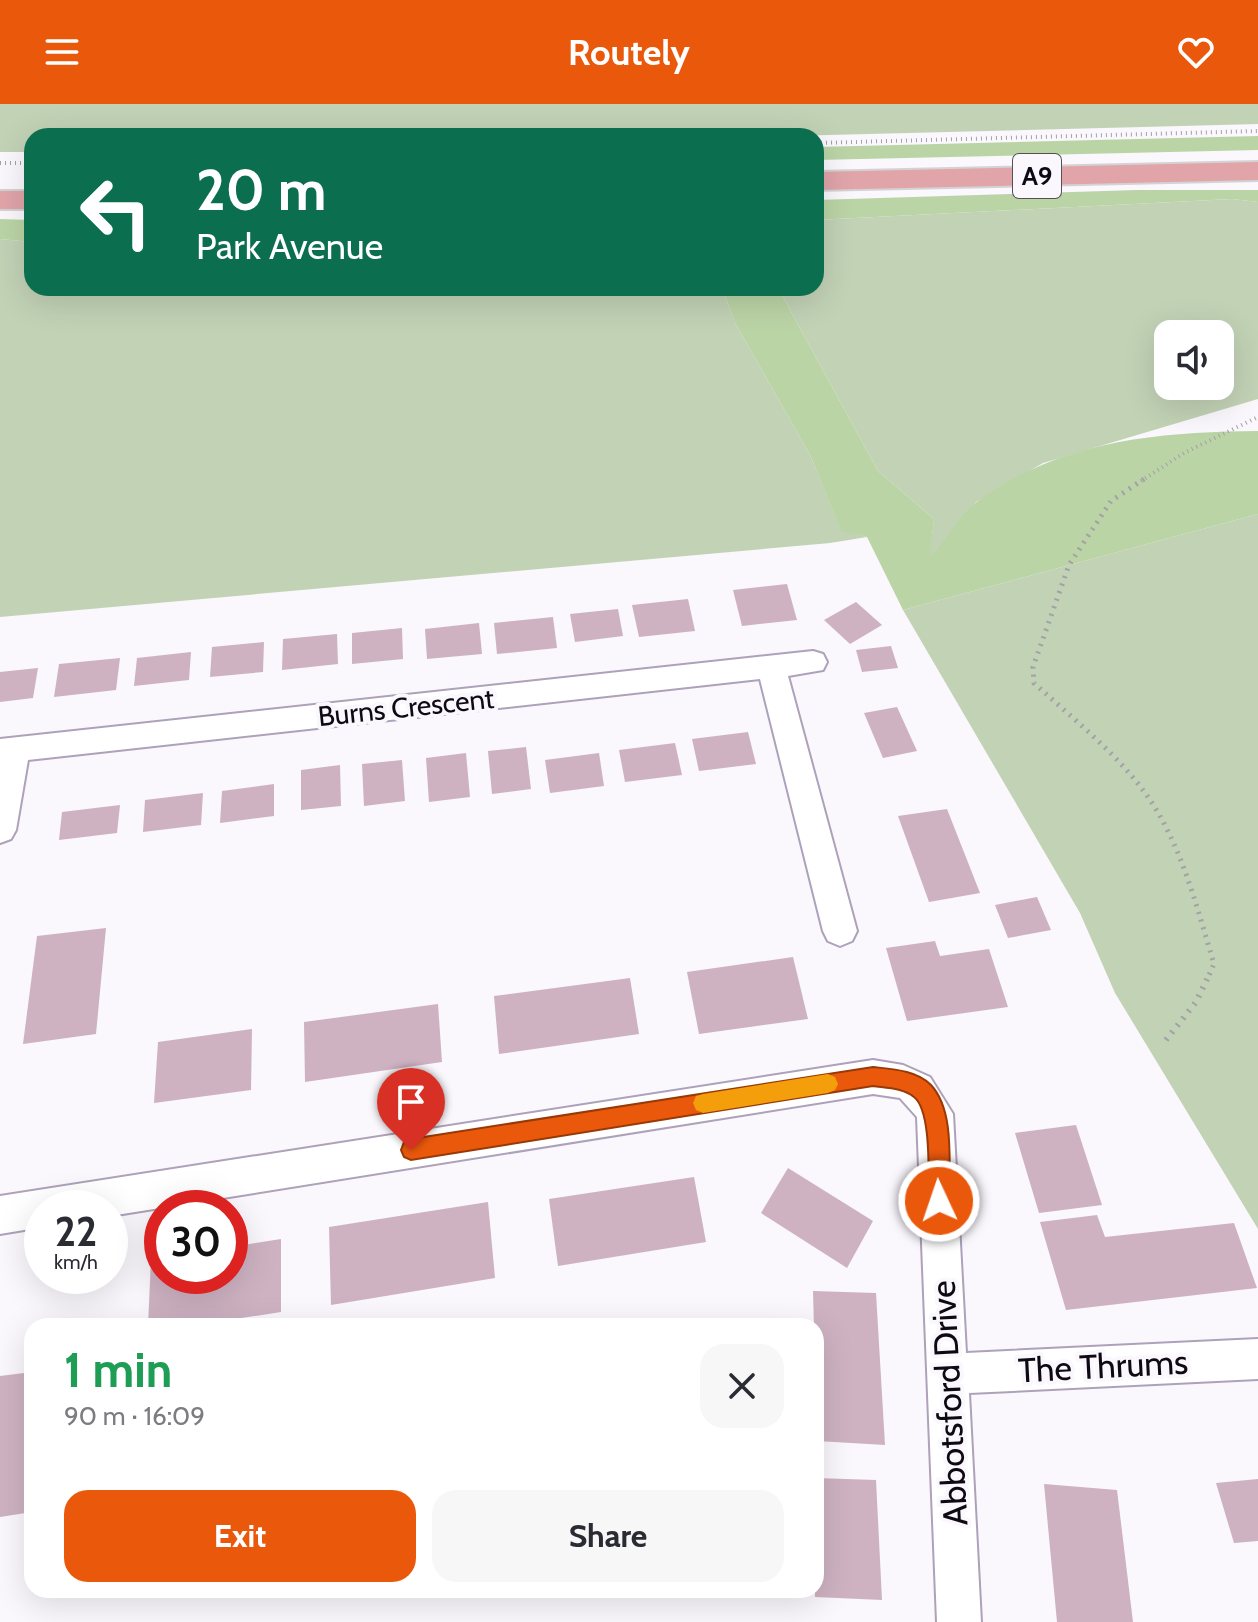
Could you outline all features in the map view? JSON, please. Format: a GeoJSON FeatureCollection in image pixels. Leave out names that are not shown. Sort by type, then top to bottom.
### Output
{"type":"FeatureCollection","features":[{"type":"Feature","properties":{"kind":"main road","name":"A9"},"geometry":{"type":"LineString","coordinates":[[824,181],[1258,171]]}},
{"type":"Feature","properties":{"kind":"main road"},"geometry":{"type":"LineString","coordinates":[[0,200],[24,200]]}},
{"type":"Feature","properties":{"kind":"street","name":"Burns Crescent"},"geometry":{"type":"LineString","coordinates":[[8,750],[813,662]]}},
{"type":"Feature","properties":{"kind":"street"},"geometry":{"type":"LineString","coordinates":[[771,667],[840,931]]}},
{"type":"Feature","properties":{"kind":"street"},"geometry":{"type":"LineString","coordinates":[[0,830],[8,750]]}},
{"type":"Feature","properties":{"kind":"street","name":"Abbotsford Drive"},"geometry":{"type":"LineString","coordinates":[[128,1194],[873,1077],[903,1080],[924,1091],[935,1114],[959,1622]]}},
{"type":"Feature","properties":{"kind":"street"},"geometry":{"type":"LineString","coordinates":[[0,1215],[24,1211]]}},
{"type":"Feature","properties":{"kind":"street","name":"The Thrums"},"geometry":{"type":"LineString","coordinates":[[948,1374],[1258,1359]]}},
{"type":"Feature","properties":{"kind":"path"},"geometry":{"type":"LineString","coordinates":[[824,143],[1258,131]]}},
{"type":"Feature","properties":{"kind":"path"},"geometry":{"type":"LineString","coordinates":[[0,163],[24,163]]}},
{"type":"Feature","properties":{"kind":"path"},"geometry":{"type":"LineString","coordinates":[[1166,1040],[1196,1002],[1214,964],[1190,888],[1151,801],[1134,780],[1034,683],[1033,667],[1069,565],[1111,501],[1184,453],[1258,417]]}},
{"type":"Feature","properties":{"kind":"green space"},"geometry":{"type":"Polygon","coordinates":[[[0,104],[1258,104],[1258,124],[824,135],[824,128],[24,128],[24,152],[0,152],[0,104]]]}},
{"type":"Feature","properties":{"kind":"green space"},"geometry":{"type":"Polygon","coordinates":[[[1258,136],[1258,150],[824,160],[824,147],[1258,136]]]}},
{"type":"Feature","properties":{"kind":"green space"},"geometry":{"type":"Polygon","coordinates":[[[1137,190],[1258,190],[1258,202],[1232,199],[824,220],[824,200],[1137,190]]]}},
{"type":"Feature","properties":{"kind":"green space"},"geometry":{"type":"Polygon","coordinates":[[[1232,199],[1258,202],[1258,399],[1043,463],[976,502],[929,559],[934,519],[878,471],[782,296],[824,296],[824,220],[1232,199]]]}},
{"type":"Feature","properties":{"kind":"green space"},"geometry":{"type":"Polygon","coordinates":[[[0,219],[24,220],[24,241],[0,239],[0,219]]]}},
{"type":"Feature","properties":{"kind":"green space"},"geometry":{"type":"Polygon","coordinates":[[[0,239],[24,241],[24,296],[725,296],[735,323],[810,455],[841,530],[867,537],[830,543],[0,617],[0,239]]]}},
{"type":"Feature","properties":{"kind":"green space"},"geometry":{"type":"Polygon","coordinates":[[[725,296],[782,296],[878,471],[934,519],[930,557],[971,507],[1010,481],[1043,464],[1077,452],[1148,438],[1258,431],[1258,514],[903,610],[867,537],[841,531],[810,455],[735,323],[725,296]]]}},
{"type":"Feature","properties":{"kind":"green space"},"geometry":{"type":"Polygon","coordinates":[[[1258,514],[1258,1229],[1115,993],[1080,913],[903,610],[1258,514]]]}},
{"type":"Feature","properties":{"kind":"building"},"geometry":{"type":"Polygon","coordinates":[[[787,584],[797,620],[742,626],[733,590],[787,584]]]}},
{"type":"Feature","properties":{"kind":"building"},"geometry":{"type":"Polygon","coordinates":[[[688,599],[695,631],[639,637],[632,605],[688,599]]]}},
{"type":"Feature","properties":{"kind":"building"},"geometry":{"type":"Polygon","coordinates":[[[856,602],[882,625],[850,644],[824,620],[856,602]]]}},
{"type":"Feature","properties":{"kind":"building"},"geometry":{"type":"Polygon","coordinates":[[[618,609],[623,636],[575,642],[570,614],[618,609]]]}},
{"type":"Feature","properties":{"kind":"building"},"geometry":{"type":"Polygon","coordinates":[[[553,617],[557,648],[497,654],[494,623],[553,617]]]}},
{"type":"Feature","properties":{"kind":"building"},"geometry":{"type":"Polygon","coordinates":[[[479,623],[482,654],[427,659],[425,629],[479,623]]]}},
{"type":"Feature","properties":{"kind":"building"},"geometry":{"type":"Polygon","coordinates":[[[402,628],[403,659],[352,664],[352,633],[402,628]]]}},
{"type":"Feature","properties":{"kind":"building"},"geometry":{"type":"Polygon","coordinates":[[[337,634],[338,664],[282,670],[283,639],[337,634]]]}},
{"type":"Feature","properties":{"kind":"building"},"geometry":{"type":"Polygon","coordinates":[[[264,642],[263,672],[210,677],[212,647],[264,642]]]}},
{"type":"Feature","properties":{"kind":"building"},"geometry":{"type":"Polygon","coordinates":[[[891,646],[898,668],[862,672],[856,650],[891,646]]]}},
{"type":"Feature","properties":{"kind":"building"},"geometry":{"type":"Polygon","coordinates":[[[191,652],[189,680],[134,686],[137,658],[191,652]]]}},
{"type":"Feature","properties":{"kind":"building"},"geometry":{"type":"Polygon","coordinates":[[[120,658],[116,690],[54,697],[59,664],[120,658]]]}},
{"type":"Feature","properties":{"kind":"building"},"geometry":{"type":"Polygon","coordinates":[[[38,668],[33,698],[0,702],[0,672],[38,668]]]}},
{"type":"Feature","properties":{"kind":"building"},"geometry":{"type":"Polygon","coordinates":[[[897,707],[917,751],[883,758],[864,713],[897,707]]]}},
{"type":"Feature","properties":{"kind":"building"},"geometry":{"type":"Polygon","coordinates":[[[748,732],[756,764],[699,771],[692,739],[748,732]]]}},
{"type":"Feature","properties":{"kind":"building"},"geometry":{"type":"Polygon","coordinates":[[[675,743],[682,775],[625,782],[619,750],[675,743]]]}},
{"type":"Feature","properties":{"kind":"building"},"geometry":{"type":"Polygon","coordinates":[[[526,747],[531,789],[492,794],[488,751],[526,747]]]}},
{"type":"Feature","properties":{"kind":"building"},"geometry":{"type":"Polygon","coordinates":[[[466,753],[470,797],[429,802],[426,758],[466,753]]]}},
{"type":"Feature","properties":{"kind":"building"},"geometry":{"type":"Polygon","coordinates":[[[599,753],[604,786],[550,793],[545,760],[599,753]]]}},
{"type":"Feature","properties":{"kind":"building"},"geometry":{"type":"Polygon","coordinates":[[[402,760],[405,801],[364,806],[362,764],[402,760]]]}},
{"type":"Feature","properties":{"kind":"building"},"geometry":{"type":"Polygon","coordinates":[[[340,765],[341,806],[301,810],[301,770],[340,765]]]}},
{"type":"Feature","properties":{"kind":"building"},"geometry":{"type":"Polygon","coordinates":[[[274,784],[274,816],[220,823],[222,791],[274,784]]]}},
{"type":"Feature","properties":{"kind":"building"},"geometry":{"type":"Polygon","coordinates":[[[203,793],[201,825],[143,832],[145,800],[203,793]]]}},
{"type":"Feature","properties":{"kind":"building"},"geometry":{"type":"Polygon","coordinates":[[[120,805],[117,833],[59,840],[62,812],[120,805]]]}},
{"type":"Feature","properties":{"kind":"building"},"geometry":{"type":"Polygon","coordinates":[[[947,809],[980,893],[929,902],[898,816],[947,809]]]}},
{"type":"Feature","properties":{"kind":"building"},"geometry":{"type":"Polygon","coordinates":[[[1037,897],[1051,930],[1008,938],[995,905],[1037,897]]]}},
{"type":"Feature","properties":{"kind":"building"},"geometry":{"type":"Polygon","coordinates":[[[106,928],[96,1034],[23,1044],[37,936],[106,928]]]}},
{"type":"Feature","properties":{"kind":"building"},"geometry":{"type":"Polygon","coordinates":[[[935,941],[940,956],[989,949],[1008,1007],[907,1021],[886,948],[935,941]]]}},
{"type":"Feature","properties":{"kind":"building"},"geometry":{"type":"Polygon","coordinates":[[[793,957],[808,1019],[699,1034],[687,972],[793,957]]]}},
{"type":"Feature","properties":{"kind":"building"},"geometry":{"type":"Polygon","coordinates":[[[630,978],[639,1034],[499,1054],[494,996],[630,978]]]}},
{"type":"Feature","properties":{"kind":"building"},"geometry":{"type":"Polygon","coordinates":[[[438,1004],[442,1062],[305,1082],[304,1022],[438,1004]]]}},
{"type":"Feature","properties":{"kind":"building"},"geometry":{"type":"Polygon","coordinates":[[[252,1029],[251,1090],[154,1103],[158,1042],[252,1029]]]}},
{"type":"Feature","properties":{"kind":"building"},"geometry":{"type":"Polygon","coordinates":[[[1076,1125],[1102,1205],[1039,1213],[1015,1133],[1076,1125]]]}},
{"type":"Feature","properties":{"kind":"building"},"geometry":{"type":"Polygon","coordinates":[[[788,1168],[873,1221],[847,1268],[761,1213],[788,1168]]]}},
{"type":"Feature","properties":{"kind":"building"},"geometry":{"type":"Polygon","coordinates":[[[694,1177],[706,1242],[558,1266],[549,1199],[694,1177]]]}},
{"type":"Feature","properties":{"kind":"building"},"geometry":{"type":"Polygon","coordinates":[[[488,1202],[495,1278],[331,1305],[329,1227],[488,1202]]]}},
{"type":"Feature","properties":{"kind":"building"},"geometry":{"type":"Polygon","coordinates":[[[1097,1215],[1105,1237],[1234,1223],[1257,1288],[1066,1310],[1040,1222],[1097,1215]]]}},
{"type":"Feature","properties":{"kind":"building"},"geometry":{"type":"Polygon","coordinates":[[[281,1239],[281,1312],[242,1318],[148,1318],[149,1294],[248,1294],[248,1244],[281,1239]]]}},
{"type":"Feature","properties":{"kind":"building"},"geometry":{"type":"Polygon","coordinates":[[[813,1291],[876,1293],[885,1445],[824,1441],[824,1318],[814,1318],[813,1291]]]}},
{"type":"Feature","properties":{"kind":"building"},"geometry":{"type":"Polygon","coordinates":[[[24,1373],[24,1513],[0,1517],[0,1376],[24,1373]]]}},
{"type":"Feature","properties":{"kind":"building"},"geometry":{"type":"Polygon","coordinates":[[[824,1478],[876,1480],[882,1600],[824,1597],[824,1478]]]}},
{"type":"Feature","properties":{"kind":"building"},"geometry":{"type":"Polygon","coordinates":[[[1258,1479],[1258,1541],[1234,1543],[1216,1483],[1258,1479]]]}},
{"type":"Feature","properties":{"kind":"building"},"geometry":{"type":"Polygon","coordinates":[[[1044,1484],[1117,1490],[1133,1622],[1057,1622],[1044,1484]]]}},
{"type":"Feature","properties":{"kind":"slow traffic"},"geometry":{"type":"LineString","coordinates":[[703,1103],[828,1084]]}},
{"type":"Feature","properties":{"kind":"route"},"geometry":{"type":"LineString","coordinates":[[411,1150],[873,1077],[903,1080],[924,1091],[935,1114],[939,1201]]}}]}
